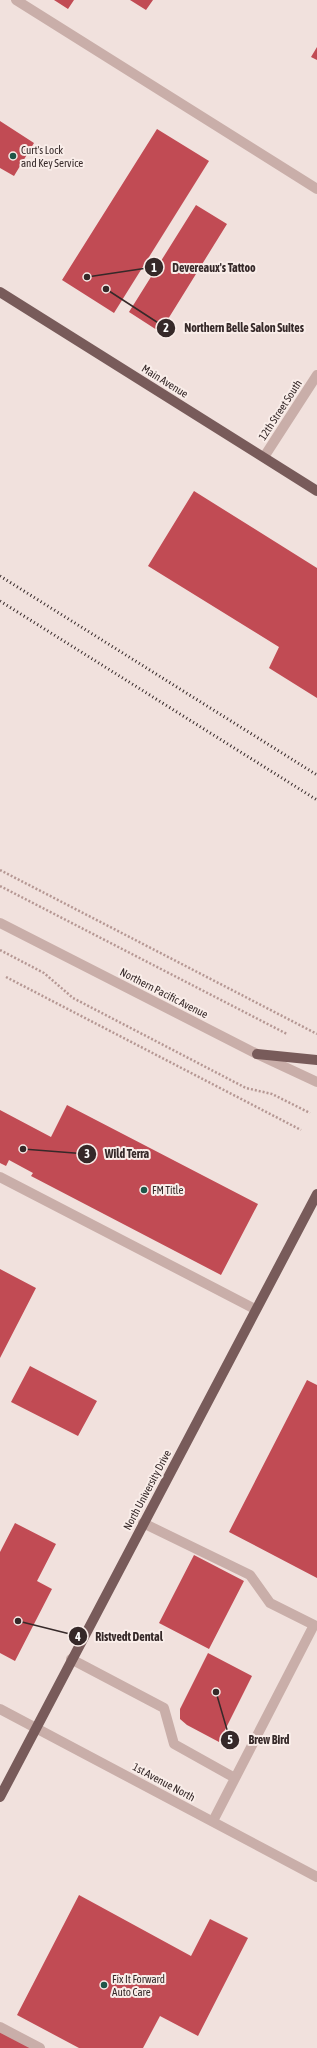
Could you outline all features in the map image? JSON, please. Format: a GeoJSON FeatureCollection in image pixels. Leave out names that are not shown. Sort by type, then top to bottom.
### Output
{"type":"FeatureCollection","features":[{"type":"Feature","properties":{"kind":"main road","name":"Main Avenue"},"geometry":{"type":"LineString","coordinates":[[0,292],[317,491]]}},
{"type":"Feature","properties":{"kind":"main road"},"geometry":{"type":"LineString","coordinates":[[257,1054],[317,1060]]}},
{"type":"Feature","properties":{"kind":"main road","name":"North University Drive"},"geometry":{"type":"LineString","coordinates":[[0,1797],[71,1659],[317,1194]]}},
{"type":"Feature","properties":{"kind":"street"},"geometry":{"type":"LineString","coordinates":[[16,0],[317,189]]}},
{"type":"Feature","properties":{"kind":"street","name":"12th Street South"},"geometry":{"type":"LineString","coordinates":[[264,457],[317,375]]}},
{"type":"Feature","properties":{"kind":"street","name":"Northern Pacific Avenue"},"geometry":{"type":"LineString","coordinates":[[0,923],[257,1054],[317,1082]]}},
{"type":"Feature","properties":{"kind":"street"},"geometry":{"type":"LineString","coordinates":[[0,1178],[255,1309]]}},
{"type":"Feature","properties":{"kind":"street"},"geometry":{"type":"LineString","coordinates":[[143,1523],[250,1575],[270,1603],[314,1625],[213,1821]]}},
{"type":"Feature","properties":{"kind":"street"},"geometry":{"type":"LineString","coordinates":[[71,1659],[164,1708],[174,1744],[235,1778]]}},
{"type":"Feature","properties":{"kind":"street","name":"1st Avenue North"},"geometry":{"type":"LineString","coordinates":[[0,1709],[317,1877]]}},
{"type":"Feature","properties":{"kind":"street"},"geometry":{"type":"LineString","coordinates":[[0,2027],[40,2048]]}},
{"type":"Feature","properties":{"kind":"path"},"geometry":{"type":"LineString","coordinates":[[0,870],[317,1034]]}},
{"type":"Feature","properties":{"kind":"path"},"geometry":{"type":"LineString","coordinates":[[0,886],[288,1035]]}},
{"type":"Feature","properties":{"kind":"path"},"geometry":{"type":"LineString","coordinates":[[0,950],[44,973],[74,998],[246,1088],[272,1094],[310,1113]]}},
{"type":"Feature","properties":{"kind":"path"},"geometry":{"type":"LineString","coordinates":[[6,977],[301,1130]]}},
{"type":"Feature","properties":{"kind":"building"},"geometry":{"type":"Polygon","coordinates":[[[54,0],[74,0],[68,9],[54,0]]]}},
{"type":"Feature","properties":{"kind":"building"},"geometry":{"type":"Polygon","coordinates":[[[130,0],[153,0],[146,10],[130,0]]]}},
{"type":"Feature","properties":{"kind":"building"},"geometry":{"type":"Polygon","coordinates":[[[317,47],[317,60],[311,57],[317,47]]]}},
{"type":"Feature","properties":{"kind":"building","name":"Curt's Lock and Key Service"},"geometry":{"type":"Polygon","coordinates":[[[0,121],[34,143],[14,176],[0,168],[0,121]]]}},
{"type":"Feature","properties":{"kind":"building"},"geometry":{"type":"Polygon","coordinates":[[[157,129],[209,161],[114,313],[62,280],[157,129]]]}},
{"type":"Feature","properties":{"kind":"building"},"geometry":{"type":"Polygon","coordinates":[[[196,205],[227,224],[160,332],[129,312],[196,205]]]}},
{"type":"Feature","properties":{"kind":"building"},"geometry":{"type":"Polygon","coordinates":[[[194,491],[317,568],[317,698],[269,668],[279,647],[148,566],[194,491]]]}},
{"type":"Feature","properties":{"kind":"building","name":"FM Title"},"geometry":{"type":"Polygon","coordinates":[[[67,1105],[258,1204],[221,1275],[31,1176],[33,1173],[9,1160],[6,1166],[0,1163],[0,1110],[51,1137],[67,1105]]]}},
{"type":"Feature","properties":{"kind":"building"},"geometry":{"type":"Polygon","coordinates":[[[0,1269],[36,1288],[0,1358],[0,1269]]]}},
{"type":"Feature","properties":{"kind":"building"},"geometry":{"type":"Polygon","coordinates":[[[30,1366],[97,1401],[78,1436],[11,1402],[30,1366]]]}},
{"type":"Feature","properties":{"kind":"building"},"geometry":{"type":"Polygon","coordinates":[[[307,1380],[317,1385],[317,1578],[229,1532],[307,1380]]]}},
{"type":"Feature","properties":{"kind":"building"},"geometry":{"type":"Polygon","coordinates":[[[15,1523],[56,1544],[37,1581],[52,1589],[15,1661],[0,1653],[0,1552],[15,1523]]]}},
{"type":"Feature","properties":{"kind":"building"},"geometry":{"type":"Polygon","coordinates":[[[194,1555],[244,1581],[209,1649],[159,1623],[194,1555]]]}},
{"type":"Feature","properties":{"kind":"building"},"geometry":{"type":"Polygon","coordinates":[[[208,1653],[252,1676],[219,1742],[187,1725],[180,1719],[180,1709],[208,1653]]]}},
{"type":"Feature","properties":{"kind":"building","name":"Fix It Forward Auto Care"},"geometry":{"type":"Polygon","coordinates":[[[79,1895],[191,1956],[210,1919],[248,1938],[198,2036],[160,2016],[143,2048],[79,2048],[17,2015],[79,1895]]]}},
{"type":"Feature","properties":{"kind":"building"},"geometry":{"type":"Polygon","coordinates":[[[0,2031],[33,2048],[0,2048],[0,2031]]]}},
{"type":"Feature","properties":{"kind":"railway"},"geometry":{"type":"LineString","coordinates":[[0,576],[317,775]]}},
{"type":"Feature","properties":{"kind":"railway"},"geometry":{"type":"LineString","coordinates":[[0,601],[317,800]]}},
{"type":"Feature","properties":{"kind":"place","name":"Curt's Lock and Key Service"},"geometry":{"type":"Point","coordinates":[13,156]}},
{"type":"Feature","properties":{"kind":"place","name":"Devereaux's Tattoo"},"geometry":{"type":"Point","coordinates":[87,277]}},
{"type":"Feature","properties":{"kind":"place","name":"Northern Belle Salon Suites"},"geometry":{"type":"Point","coordinates":[106,289]}},
{"type":"Feature","properties":{"kind":"place","name":"Wild Terra"},"geometry":{"type":"Point","coordinates":[23,1149]}},
{"type":"Feature","properties":{"kind":"place","name":"FM Title"},"geometry":{"type":"Point","coordinates":[144,1190]}},
{"type":"Feature","properties":{"kind":"place","name":"Ristvedt Dental"},"geometry":{"type":"Point","coordinates":[18,1621]}},
{"type":"Feature","properties":{"kind":"place","name":"Brew Bird"},"geometry":{"type":"Point","coordinates":[216,1692]}},
{"type":"Feature","properties":{"kind":"place","name":"Fix It Forward Auto Care"},"geometry":{"type":"Point","coordinates":[104,1985]}}]}
